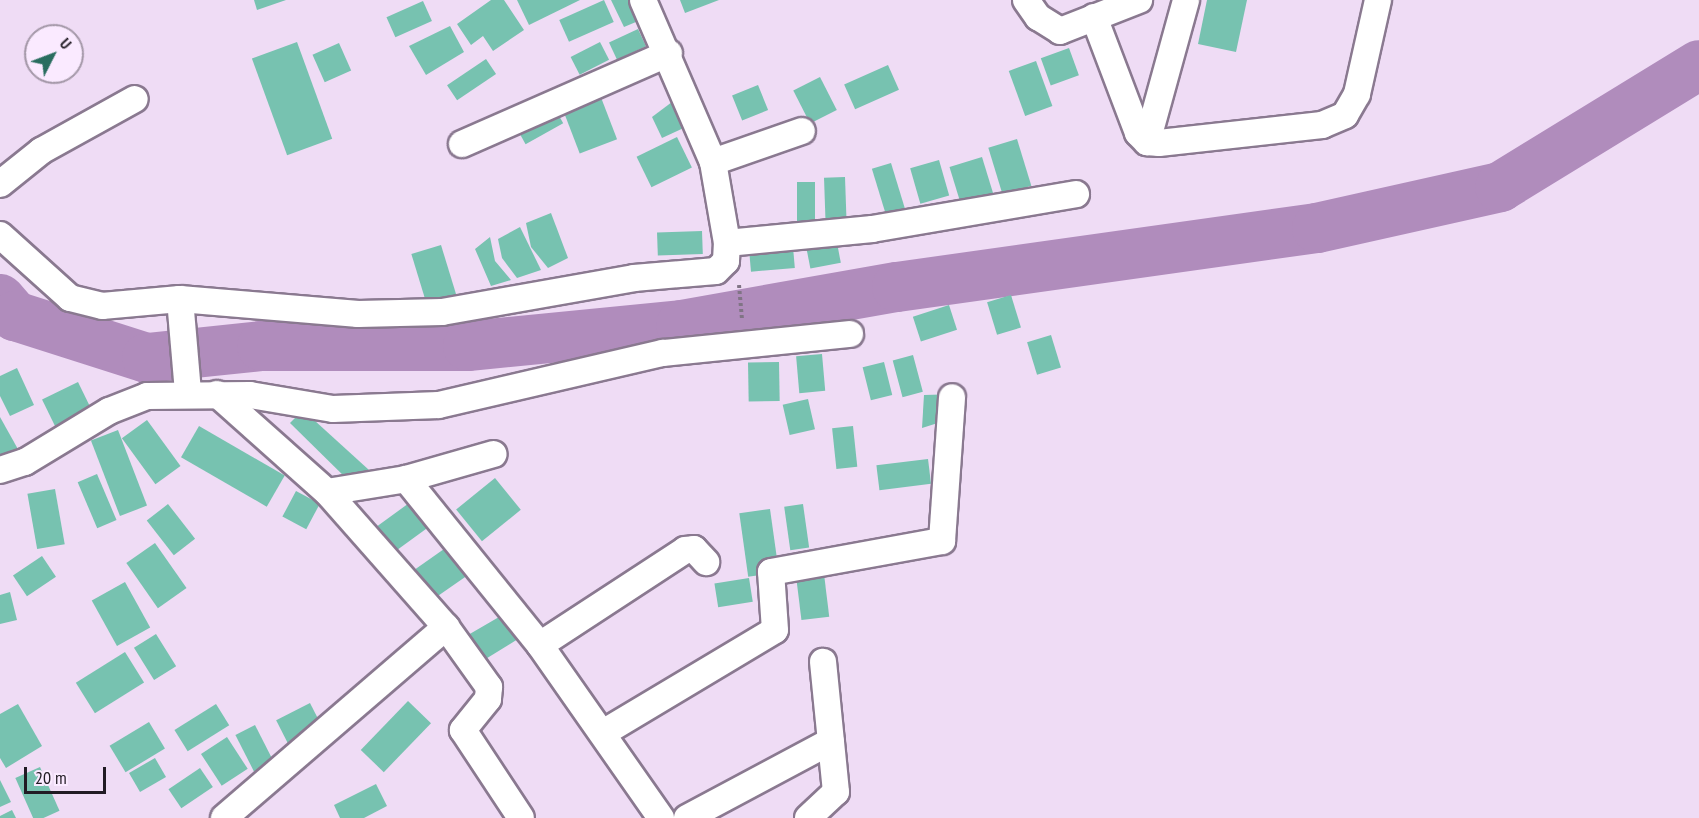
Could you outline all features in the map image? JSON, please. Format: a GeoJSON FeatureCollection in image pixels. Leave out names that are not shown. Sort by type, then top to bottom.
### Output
{"type":"FeatureCollection","features":[{"type":"Feature","properties":{"kind":"street"},"geometry":{"type":"LineString","coordinates":[[0,235],[56,287],[86,304],[358,314],[442,312],[634,278],[708,273],[726,261],[728,243],[713,162],[669,53],[643,0]]}},
{"type":"Feature","properties":{"kind":"street"},"geometry":{"type":"LineString","coordinates":[[1026,0],[1038,17],[1060,31],[1138,0]]}},
{"type":"Feature","properties":{"kind":"street"},"geometry":{"type":"LineString","coordinates":[[1147,142],[1186,0]]}},
{"type":"Feature","properties":{"kind":"street"},"geometry":{"type":"LineString","coordinates":[[1147,142],[1322,125],[1345,114],[1357,94],[1378,0]]}},
{"type":"Feature","properties":{"kind":"street"},"geometry":{"type":"LineString","coordinates":[[1094,17],[1138,133],[1147,142]]}},
{"type":"Feature","properties":{"kind":"street"},"geometry":{"type":"LineString","coordinates":[[462,144],[669,53]]}},
{"type":"Feature","properties":{"kind":"street"},"geometry":{"type":"LineString","coordinates":[[0,184],[41,151],[135,99]]}},
{"type":"Feature","properties":{"kind":"street"},"geometry":{"type":"LineString","coordinates":[[713,162],[802,131]]}},
{"type":"Feature","properties":{"kind":"street"},"geometry":{"type":"LineString","coordinates":[[728,243],[872,229],[1076,194]]}},
{"type":"Feature","properties":{"kind":"street"},"geometry":{"type":"LineString","coordinates":[[180,308],[189,393]]}},
{"type":"Feature","properties":{"kind":"street"},"geometry":{"type":"LineString","coordinates":[[0,470],[25,462],[137,400],[189,393],[217,394],[333,409],[439,405],[663,353],[850,334]]}},
{"type":"Feature","properties":{"kind":"street"},"geometry":{"type":"LineString","coordinates":[[217,394],[327,492],[446,627],[489,687],[488,699],[464,724],[465,738],[521,818]]}},
{"type":"Feature","properties":{"kind":"street"},"geometry":{"type":"LineString","coordinates":[[603,733],[775,630],[771,572],[942,541],[952,397]]}},
{"type":"Feature","properties":{"kind":"street"},"geometry":{"type":"LineString","coordinates":[[327,492],[406,479],[494,454]]}},
{"type":"Feature","properties":{"kind":"street"},"geometry":{"type":"LineString","coordinates":[[406,479],[540,645],[661,818]]}},
{"type":"Feature","properties":{"kind":"street"},"geometry":{"type":"LineString","coordinates":[[540,645],[685,550],[694,549],[706,562]]}},
{"type":"Feature","properties":{"kind":"street"},"geometry":{"type":"LineString","coordinates":[[224,818],[446,627]]}},
{"type":"Feature","properties":{"kind":"street"},"geometry":{"type":"LineString","coordinates":[[808,818],[836,792],[823,662]]}},
{"type":"Feature","properties":{"kind":"street"},"geometry":{"type":"LineString","coordinates":[[687,818],[831,741]]}},
{"type":"Feature","properties":{"kind":"path"},"geometry":{"type":"LineString","coordinates":[[738,284],[743,330]]}},
{"type":"Feature","properties":{"kind":"building"},"geometry":{"type":"Polygon","coordinates":[[[254,0],[286,0],[257,10],[254,0]]]}},
{"type":"Feature","properties":{"kind":"building"},"geometry":{"type":"Polygon","coordinates":[[[491,0],[504,0],[524,30],[493,51],[483,36],[471,45],[457,24],[491,0]]]}},
{"type":"Feature","properties":{"kind":"building"},"geometry":{"type":"Polygon","coordinates":[[[517,0],[580,0],[529,25],[517,0]]]}},
{"type":"Feature","properties":{"kind":"building"},"geometry":{"type":"Polygon","coordinates":[[[604,0],[614,22],[569,42],[559,20],[604,0]]]}},
{"type":"Feature","properties":{"kind":"building"},"geometry":{"type":"Polygon","coordinates":[[[611,0],[634,0],[643,19],[624,27],[611,0]]]}},
{"type":"Feature","properties":{"kind":"building"},"geometry":{"type":"Polygon","coordinates":[[[680,0],[719,0],[685,13],[680,0]]]}},
{"type":"Feature","properties":{"kind":"building"},"geometry":{"type":"Polygon","coordinates":[[[1207,0],[1247,0],[1236,52],[1198,44],[1207,0]]]}},
{"type":"Feature","properties":{"kind":"building"},"geometry":{"type":"Polygon","coordinates":[[[423,1],[432,21],[395,37],[386,17],[423,1]]]}},
{"type":"Feature","properties":{"kind":"building"},"geometry":{"type":"Polygon","coordinates":[[[450,26],[464,52],[426,75],[409,46],[450,26]]]}},
{"type":"Feature","properties":{"kind":"building"},"geometry":{"type":"Polygon","coordinates":[[[638,29],[646,46],[617,60],[609,43],[638,29]]]}},
{"type":"Feature","properties":{"kind":"building"},"geometry":{"type":"Polygon","coordinates":[[[297,42],[332,139],[287,155],[252,58],[297,42]]]}},
{"type":"Feature","properties":{"kind":"building"},"geometry":{"type":"Polygon","coordinates":[[[600,42],[609,60],[580,75],[571,57],[600,42]]]}},
{"type":"Feature","properties":{"kind":"building"},"geometry":{"type":"Polygon","coordinates":[[[339,43],[351,70],[325,82],[313,55],[339,43]]]}},
{"type":"Feature","properties":{"kind":"building"},"geometry":{"type":"Polygon","coordinates":[[[1069,48],[1079,75],[1051,86],[1041,58],[1069,48]]]}},
{"type":"Feature","properties":{"kind":"building"},"geometry":{"type":"Polygon","coordinates":[[[486,59],[496,74],[457,100],[447,85],[486,59]]]}},
{"type":"Feature","properties":{"kind":"building"},"geometry":{"type":"Polygon","coordinates":[[[1036,61],[1052,106],[1025,116],[1009,71],[1036,61]]]}},
{"type":"Feature","properties":{"kind":"building"},"geometry":{"type":"Polygon","coordinates":[[[888,65],[899,90],[855,109],[844,85],[888,65]]]}},
{"type":"Feature","properties":{"kind":"building"},"geometry":{"type":"Polygon","coordinates":[[[820,77],[837,110],[810,124],[793,91],[820,77]]]}},
{"type":"Feature","properties":{"kind":"building"},"geometry":{"type":"Polygon","coordinates":[[[758,85],[768,110],[742,121],[732,95],[758,85]]]}},
{"type":"Feature","properties":{"kind":"building"},"geometry":{"type":"Polygon","coordinates":[[[597,87],[617,139],[580,154],[560,101],[597,87]]]}},
{"type":"Feature","properties":{"kind":"building"},"geometry":{"type":"Polygon","coordinates":[[[676,99],[688,126],[662,138],[652,117],[676,99]]]}},
{"type":"Feature","properties":{"kind":"building"},"geometry":{"type":"Polygon","coordinates":[[[553,105],[563,123],[526,144],[515,126],[553,105]]]}},
{"type":"Feature","properties":{"kind":"building"},"geometry":{"type":"Polygon","coordinates":[[[677,137],[692,168],[651,187],[637,157],[677,137]]]}},
{"type":"Feature","properties":{"kind":"building"},"geometry":{"type":"Polygon","coordinates":[[[1017,139],[1031,186],[1003,195],[988,148],[1017,139]]]}},
{"type":"Feature","properties":{"kind":"building"},"geometry":{"type":"Polygon","coordinates":[[[982,157],[995,199],[962,209],[949,167],[982,157]]]}},
{"type":"Feature","properties":{"kind":"building"},"geometry":{"type":"Polygon","coordinates":[[[939,160],[949,196],[920,204],[910,168],[939,160]]]}},
{"type":"Feature","properties":{"kind":"building"},"geometry":{"type":"Polygon","coordinates":[[[891,163],[908,218],[889,223],[872,169],[891,163]]]}},
{"type":"Feature","properties":{"kind":"building"},"geometry":{"type":"Polygon","coordinates":[[[845,177],[847,225],[826,226],[824,178],[845,177]]]}},
{"type":"Feature","properties":{"kind":"building"},"geometry":{"type":"Polygon","coordinates":[[[797,182],[815,182],[815,227],[797,227],[797,182]]]}},
{"type":"Feature","properties":{"kind":"building"},"geometry":{"type":"Polygon","coordinates":[[[551,213],[568,258],[548,268],[531,247],[526,223],[551,213]]]}},
{"type":"Feature","properties":{"kind":"building"},"geometry":{"type":"Polygon","coordinates":[[[520,227],[541,270],[517,278],[502,258],[498,239],[520,227]]]}},
{"type":"Feature","properties":{"kind":"building"},"geometry":{"type":"Polygon","coordinates":[[[702,231],[703,254],[658,256],[657,233],[702,231]]]}},
{"type":"Feature","properties":{"kind":"building"},"geometry":{"type":"Polygon","coordinates":[[[490,237],[495,261],[511,280],[491,286],[475,249],[490,237]]]}},
{"type":"Feature","properties":{"kind":"building"},"geometry":{"type":"Polygon","coordinates":[[[837,243],[841,263],[810,269],[807,249],[837,243]]]}},
{"type":"Feature","properties":{"kind":"building"},"geometry":{"type":"Polygon","coordinates":[[[441,245],[457,298],[427,307],[411,254],[441,245]]]}},
{"type":"Feature","properties":{"kind":"building"},"geometry":{"type":"Polygon","coordinates":[[[793,247],[795,268],[751,272],[749,251],[793,247]]]}},
{"type":"Feature","properties":{"kind":"building"},"geometry":{"type":"Polygon","coordinates":[[[1011,295],[1021,328],[997,335],[987,302],[1011,295]]]}},
{"type":"Feature","properties":{"kind":"building"},"geometry":{"type":"Polygon","coordinates":[[[949,305],[957,330],[921,341],[913,317],[949,305]]]}},
{"type":"Feature","properties":{"kind":"building"},"geometry":{"type":"Polygon","coordinates":[[[1051,335],[1061,368],[1037,375],[1027,342],[1051,335]]]}},
{"type":"Feature","properties":{"kind":"building"},"geometry":{"type":"Polygon","coordinates":[[[822,354],[825,391],[799,393],[796,356],[822,354]]]}},
{"type":"Feature","properties":{"kind":"building"},"geometry":{"type":"Polygon","coordinates":[[[913,355],[923,392],[903,397],[893,360],[913,355]]]}},
{"type":"Feature","properties":{"kind":"building"},"geometry":{"type":"Polygon","coordinates":[[[779,362],[780,401],[749,402],[748,363],[779,362]]]}},
{"type":"Feature","properties":{"kind":"building"},"geometry":{"type":"Polygon","coordinates":[[[884,362],[892,395],[871,400],[863,367],[884,362]]]}},
{"type":"Feature","properties":{"kind":"building"},"geometry":{"type":"Polygon","coordinates":[[[17,368],[34,405],[10,416],[0,396],[0,376],[17,368]]]}},
{"type":"Feature","properties":{"kind":"building"},"geometry":{"type":"Polygon","coordinates":[[[78,382],[93,413],[57,430],[42,400],[78,382]]]}},
{"type":"Feature","properties":{"kind":"building"},"geometry":{"type":"Polygon","coordinates":[[[958,394],[960,416],[922,428],[924,395],[958,394]]]}},
{"type":"Feature","properties":{"kind":"building"},"geometry":{"type":"Polygon","coordinates":[[[808,399],[815,429],[790,435],[783,405],[808,399]]]}},
{"type":"Feature","properties":{"kind":"building"},"geometry":{"type":"Polygon","coordinates":[[[303,410],[369,470],[352,484],[290,423],[303,410]]]}},
{"type":"Feature","properties":{"kind":"building"},"geometry":{"type":"Polygon","coordinates":[[[0,417],[19,451],[0,461],[0,417]]]}},
{"type":"Feature","properties":{"kind":"building"},"geometry":{"type":"Polygon","coordinates":[[[147,420],[181,466],[155,484],[122,438],[147,420]]]}},
{"type":"Feature","properties":{"kind":"building"},"geometry":{"type":"Polygon","coordinates":[[[199,426],[285,476],[267,507],[181,457],[199,426]]]}},
{"type":"Feature","properties":{"kind":"building"},"geometry":{"type":"Polygon","coordinates":[[[853,426],[857,467],[836,469],[832,428],[853,426]]]}},
{"type":"Feature","properties":{"kind":"building"},"geometry":{"type":"Polygon","coordinates":[[[118,430],[147,506],[120,516],[91,440],[118,430]]]}},
{"type":"Feature","properties":{"kind":"building"},"geometry":{"type":"Polygon","coordinates":[[[928,459],[931,484],[879,490],[876,465],[928,459]]]}},
{"type":"Feature","properties":{"kind":"building"},"geometry":{"type":"Polygon","coordinates":[[[97,474],[117,520],[97,528],[78,482],[97,474]]]}},
{"type":"Feature","properties":{"kind":"building"},"geometry":{"type":"Polygon","coordinates":[[[495,478],[521,510],[482,541],[456,509],[495,478]]]}},
{"type":"Feature","properties":{"kind":"building"},"geometry":{"type":"Polygon","coordinates":[[[55,489],[65,544],[37,549],[27,494],[55,489]]]}},
{"type":"Feature","properties":{"kind":"building"},"geometry":{"type":"Polygon","coordinates":[[[296,491],[320,504],[306,529],[282,517],[296,491]]]}},
{"type":"Feature","properties":{"kind":"building"},"geometry":{"type":"Polygon","coordinates":[[[416,498],[434,523],[391,555],[372,530],[416,498]]]}},
{"type":"Feature","properties":{"kind":"building"},"geometry":{"type":"Polygon","coordinates":[[[168,504],[195,539],[174,555],[147,521],[168,504]]]}},
{"type":"Feature","properties":{"kind":"building"},"geometry":{"type":"Polygon","coordinates":[[[803,504],[809,548],[790,550],[784,507],[803,504]]]}},
{"type":"Feature","properties":{"kind":"building"},"geometry":{"type":"Polygon","coordinates":[[[770,509],[779,572],[748,577],[739,513],[770,509]]]}},
{"type":"Feature","properties":{"kind":"building"},"geometry":{"type":"Polygon","coordinates":[[[454,542],[474,571],[431,601],[411,572],[454,542]]]}},
{"type":"Feature","properties":{"kind":"building"},"geometry":{"type":"Polygon","coordinates":[[[155,543],[187,588],[158,608],[126,563],[155,543]]]}},
{"type":"Feature","properties":{"kind":"building"},"geometry":{"type":"Polygon","coordinates":[[[42,556],[56,577],[27,596],[13,576],[42,556]]]}},
{"type":"Feature","properties":{"kind":"building"},"geometry":{"type":"Polygon","coordinates":[[[824,574],[829,617],[801,620],[796,577],[824,574]]]}},
{"type":"Feature","properties":{"kind":"building"},"geometry":{"type":"Polygon","coordinates":[[[749,578],[753,602],[718,607],[714,583],[749,578]]]}},
{"type":"Feature","properties":{"kind":"building"},"geometry":{"type":"Polygon","coordinates":[[[125,582],[150,627],[117,646],[92,600],[125,582]]]}},
{"type":"Feature","properties":{"kind":"building"},"geometry":{"type":"Polygon","coordinates":[[[10,592],[17,620],[0,624],[0,595],[10,592]]]}},
{"type":"Feature","properties":{"kind":"building"},"geometry":{"type":"Polygon","coordinates":[[[505,601],[526,634],[484,660],[468,635],[499,617],[493,608],[505,601]]]}},
{"type":"Feature","properties":{"kind":"building"},"geometry":{"type":"Polygon","coordinates":[[[156,634],[176,666],[154,680],[134,648],[156,634]]]}},
{"type":"Feature","properties":{"kind":"building"},"geometry":{"type":"Polygon","coordinates":[[[125,652],[144,683],[95,713],[76,683],[125,652]]]}},
{"type":"Feature","properties":{"kind":"building"},"geometry":{"type":"Polygon","coordinates":[[[408,701],[431,723],[384,772],[361,750],[408,701]]]}},
{"type":"Feature","properties":{"kind":"building"},"geometry":{"type":"Polygon","coordinates":[[[310,703],[324,730],[290,747],[276,720],[310,703]]]}},
{"type":"Feature","properties":{"kind":"building"},"geometry":{"type":"Polygon","coordinates":[[[18,704],[42,746],[6,768],[0,758],[0,714],[18,704]]]}},
{"type":"Feature","properties":{"kind":"building"},"geometry":{"type":"Polygon","coordinates":[[[216,704],[229,725],[188,751],[174,730],[216,704]]]}},
{"type":"Feature","properties":{"kind":"building"},"geometry":{"type":"Polygon","coordinates":[[[149,722],[165,749],[126,772],[110,746],[149,722]]]}},
{"type":"Feature","properties":{"kind":"building"},"geometry":{"type":"Polygon","coordinates":[[[255,725],[274,762],[254,772],[235,735],[255,725]]]}},
{"type":"Feature","properties":{"kind":"building"},"geometry":{"type":"Polygon","coordinates":[[[227,737],[248,769],[222,786],[201,754],[227,737]]]}},
{"type":"Feature","properties":{"kind":"building"},"geometry":{"type":"Polygon","coordinates":[[[155,758],[166,777],[140,792],[129,773],[155,758]]]}},
{"type":"Feature","properties":{"kind":"building"},"geometry":{"type":"Polygon","coordinates":[[[40,767],[60,811],[43,818],[33,818],[15,778],[40,767]]]}},
{"type":"Feature","properties":{"kind":"building"},"geometry":{"type":"Polygon","coordinates":[[[200,768],[213,787],[181,808],[168,789],[200,768]]]}},
{"type":"Feature","properties":{"kind":"building"},"geometry":{"type":"Polygon","coordinates":[[[0,780],[11,802],[0,807],[0,780]]]}},
{"type":"Feature","properties":{"kind":"building"},"geometry":{"type":"Polygon","coordinates":[[[376,784],[387,806],[364,818],[340,818],[334,805],[376,784]]]}},
{"type":"Feature","properties":{"kind":"building"},"geometry":{"type":"Polygon","coordinates":[[[12,810],[16,818],[0,818],[0,816],[12,810]]]}},
{"type":"Feature","properties":{"kind":"waterway"},"geometry":{"type":"LineString","coordinates":[[0,299],[15,316],[147,358],[262,346],[468,346],[681,325],[897,287],[1317,228],[1500,187],[1699,65]]}}]}
